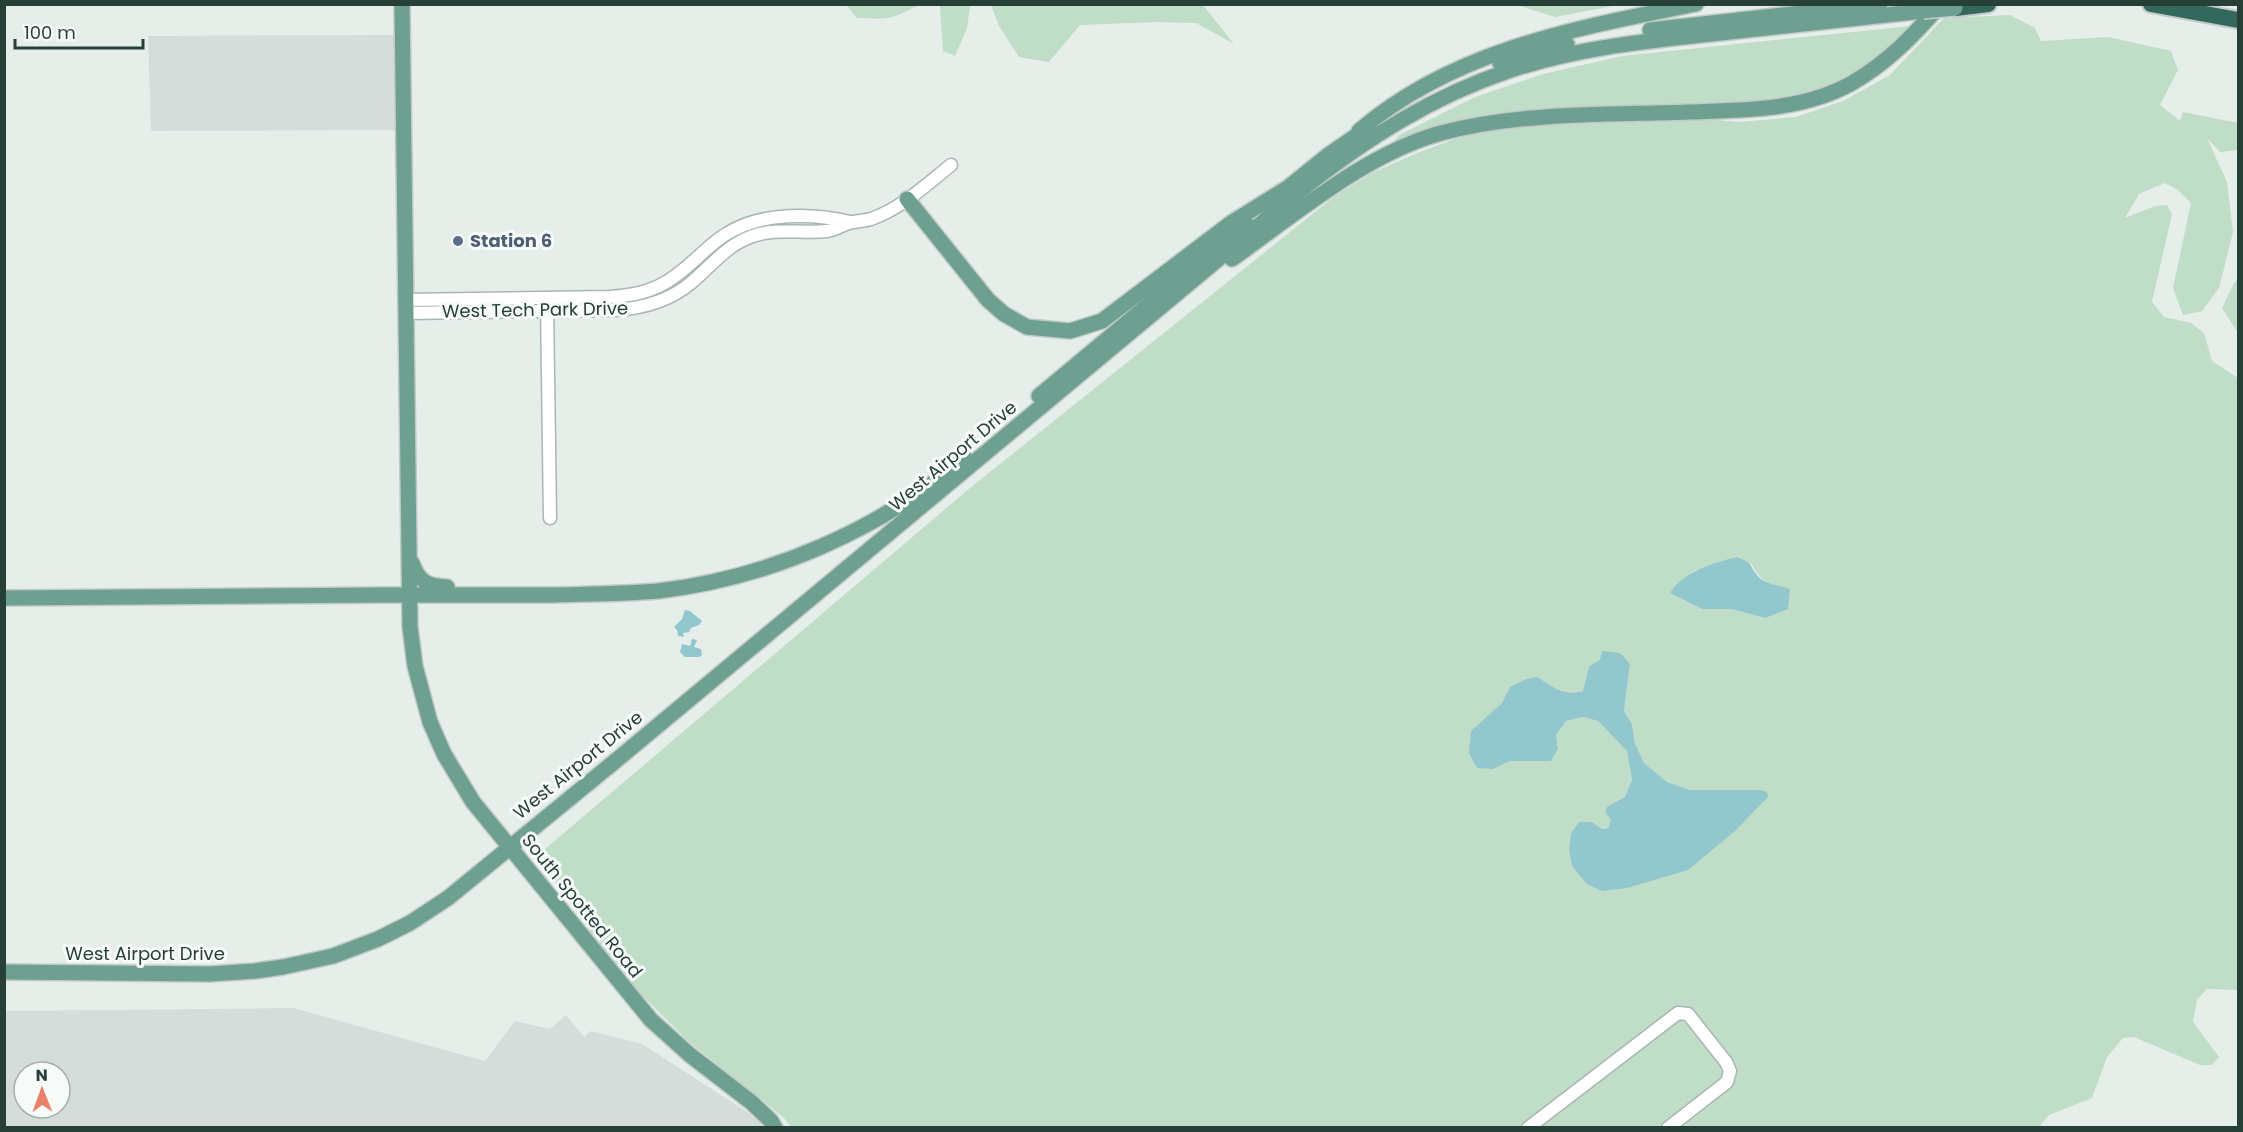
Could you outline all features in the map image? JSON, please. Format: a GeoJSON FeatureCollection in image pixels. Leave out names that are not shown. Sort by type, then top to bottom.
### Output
{"type":"FeatureCollection","features":[{"type":"Feature","properties":{"kind":"highway"},"geometry":{"type":"LineString","coordinates":[[1948,6],[1988,4]]}},
{"type":"Feature","properties":{"kind":"highway"},"geometry":{"type":"LineString","coordinates":[[2151,4],[2238,20]]}},
{"type":"Feature","properties":{"kind":"main road","name":"South Spotted Road"},"geometry":{"type":"LineString","coordinates":[[402,4],[411,642],[430,722],[458,781],[508,847],[651,1020],[690,1055],[751,1102],[771,1121],[775,1128]]}},
{"type":"Feature","properties":{"kind":"main road"},"geometry":{"type":"LineString","coordinates":[[1350,139],[1377,115],[1412,93],[1455,70],[1500,51],[1560,33],[1696,4]]}},
{"type":"Feature","properties":{"kind":"main road","name":"West Airport Drive"},"geometry":{"type":"LineString","coordinates":[[4,598],[621,594],[694,585],[741,575],[776,564],[831,543],[872,522],[954,467],[1284,190],[1350,139],[1409,103],[1455,80],[1542,50],[1620,34],[1880,4]]}},
{"type":"Feature","properties":{"kind":"main road"},"geometry":{"type":"LineString","coordinates":[[1153,314],[1339,183],[1389,154],[1422,140],[1460,128],[1512,119],[1733,111],[1795,104],[1817,98],[1851,83],[1876,67],[1948,6]]}},
{"type":"Feature","properties":{"kind":"main road","name":"West Airport Drive"},"geometry":{"type":"LineString","coordinates":[[4,972],[233,973],[283,967],[356,948],[410,923],[448,898],[770,634],[1300,191],[1358,146],[1408,115],[1482,81],[1557,56],[1611,46],[1923,11],[1948,6]]}},
{"type":"Feature","properties":{"kind":"main road"},"geometry":{"type":"LineString","coordinates":[[907,200],[988,300],[1004,314],[1027,327],[1070,331],[1102,321],[1231,223],[1284,190]]}},
{"type":"Feature","properties":{"kind":"main road"},"geometry":{"type":"LineString","coordinates":[[410,557],[416,574],[423,583],[434,586],[460,587],[491,595]]}},
{"type":"Feature","properties":{"kind":"main road"},"geometry":{"type":"LineString","coordinates":[[363,596],[401,582],[410,557]]}},
{"type":"Feature","properties":{"kind":"street","name":"West Tech Park Drive"},"geometry":{"type":"LineString","coordinates":[[547,304],[616,310],[634,309],[662,301],[690,284],[727,250],[750,237],[782,231],[829,231],[850,222],[880,216],[907,200],[951,165]]}},
{"type":"Feature","properties":{"kind":"street","name":"West Tech Park Drive"},"geometry":{"type":"LineString","coordinates":[[406,307],[547,304],[628,296],[657,288],[679,275],[727,233],[746,224],[781,217],[829,217],[850,222]]}},
{"type":"Feature","properties":{"kind":"street"},"geometry":{"type":"LineString","coordinates":[[746,224],[750,237]]}},
{"type":"Feature","properties":{"kind":"street"},"geometry":{"type":"LineString","coordinates":[[657,288],[662,301]]}},
{"type":"Feature","properties":{"kind":"street"},"geometry":{"type":"LineString","coordinates":[[547,304],[550,518]]}},
{"type":"Feature","properties":{"kind":"street"},"geometry":{"type":"LineString","coordinates":[[1528,1128],[1678,1013],[1688,1014],[1726,1062],[1730,1071],[1727,1082],[1668,1128]]}},
{"type":"Feature","properties":{"kind":"shaded area"},"geometry":{"type":"Polygon","coordinates":[[[394,35],[395,130],[151,131],[148,36],[394,35]]]}},
{"type":"Feature","properties":{"kind":"shaded area"},"geometry":{"type":"Polygon","coordinates":[[[293,1008],[485,1061],[515,1021],[550,1029],[566,1015],[584,1037],[591,1031],[642,1044],[747,1112],[765,1127],[5,1127],[5,1011],[293,1008]]]}},
{"type":"Feature","properties":{"kind":"green space"},"geometry":{"type":"Polygon","coordinates":[[[846,5],[919,5],[889,18],[857,18],[846,5]]]}},
{"type":"Feature","properties":{"kind":"green space"},"geometry":{"type":"Polygon","coordinates":[[[937,5],[970,5],[967,28],[955,56],[943,51],[940,6],[937,5]]]}},
{"type":"Feature","properties":{"kind":"green space"},"geometry":{"type":"Polygon","coordinates":[[[991,5],[1203,5],[1234,44],[1196,23],[1080,25],[1049,62],[1019,57],[999,26],[991,5]]]}},
{"type":"Feature","properties":{"kind":"green space"},"geometry":{"type":"Polygon","coordinates":[[[1517,5],[1618,5],[1555,17],[1517,5]]]}},
{"type":"Feature","properties":{"kind":"green space"},"geometry":{"type":"Polygon","coordinates":[[[2010,15],[2035,28],[2041,41],[2108,37],[2171,51],[2178,70],[2160,105],[2180,121],[2183,112],[2238,123],[2238,150],[2220,152],[2207,138],[2227,182],[2233,232],[2219,288],[2202,311],[2183,315],[2173,288],[2191,203],[2178,190],[2165,183],[2139,194],[2125,218],[2155,206],[2167,205],[2172,214],[2152,302],[2164,317],[2191,323],[2204,333],[2212,361],[2238,378],[2238,990],[2207,989],[2197,1000],[2193,1022],[2219,1057],[2212,1065],[2200,1065],[2134,1037],[2123,1038],[2107,1057],[2092,1098],[2049,1115],[2038,1128],[791,1127],[784,1118],[688,1041],[621,974],[546,869],[542,861],[545,849],[970,488],[1335,196],[1372,173],[1466,135],[1523,126],[1706,119],[1739,122],[1796,117],[1843,101],[1890,75],[1944,18],[2010,15]],[[1721,561],[1692,572],[1670,593],[1702,609],[1731,609],[1765,618],[1789,589],[1766,581],[1751,563],[1721,561]],[[1603,652],[1586,680],[1584,691],[1565,692],[1538,677],[1502,703],[1488,718],[1493,769],[1510,761],[1551,761],[1558,749],[1556,735],[1566,721],[1583,717],[1598,721],[1627,751],[1632,780],[1625,797],[1605,812],[1611,820],[1608,828],[1602,829],[1592,822],[1579,822],[1571,833],[1569,849],[1658,877],[1688,869],[1734,832],[1760,790],[1690,790],[1667,782],[1644,763],[1635,743],[1632,724],[1624,711],[1630,664],[1603,652]]]}},
{"type":"Feature","properties":{"kind":"green space"},"geometry":{"type":"Polygon","coordinates":[[[1911,26],[1887,51],[1850,75],[1813,91],[1774,100],[1731,104],[1527,110],[1488,114],[1452,121],[1393,143],[1399,135],[1475,97],[1543,74],[1622,56],[1911,26]]]}},
{"type":"Feature","properties":{"kind":"green space"},"geometry":{"type":"Polygon","coordinates":[[[2238,279],[2238,333],[2222,308],[2238,279]]]}},
{"type":"Feature","properties":{"kind":"water"},"geometry":{"type":"Polygon","coordinates":[[[1737,557],[1749,563],[1758,576],[1765,581],[1790,589],[1788,609],[1765,618],[1731,609],[1702,609],[1670,593],[1676,585],[1691,574],[1709,565],[1737,557]]]}},
{"type":"Feature","properties":{"kind":"water"},"geometry":{"type":"Polygon","coordinates":[[[685,610],[690,611],[702,621],[689,632],[683,633],[684,637],[678,636],[674,627],[682,619],[685,610]]]}},
{"type":"Feature","properties":{"kind":"water"},"geometry":{"type":"Polygon","coordinates":[[[692,639],[697,640],[694,647],[701,649],[702,655],[685,657],[680,652],[682,644],[690,646],[692,639]]]}},
{"type":"Feature","properties":{"kind":"water"},"geometry":{"type":"Polygon","coordinates":[[[1603,651],[1620,653],[1630,664],[1624,711],[1632,724],[1635,743],[1644,763],[1667,782],[1690,790],[1760,790],[1767,792],[1768,797],[1734,832],[1688,870],[1627,888],[1602,891],[1587,884],[1572,866],[1569,849],[1571,833],[1579,822],[1592,822],[1602,829],[1608,828],[1611,820],[1605,812],[1607,807],[1625,797],[1632,780],[1627,751],[1598,721],[1583,717],[1566,721],[1556,735],[1558,749],[1551,761],[1510,761],[1493,769],[1477,768],[1469,753],[1471,731],[1502,703],[1510,687],[1526,679],[1538,677],[1559,690],[1583,691],[1589,667],[1599,660],[1603,651]]]}},
{"type":"Feature","properties":{"kind":"place","name":"Station 6"},"geometry":{"type":"Point","coordinates":[458,241]}}]}
